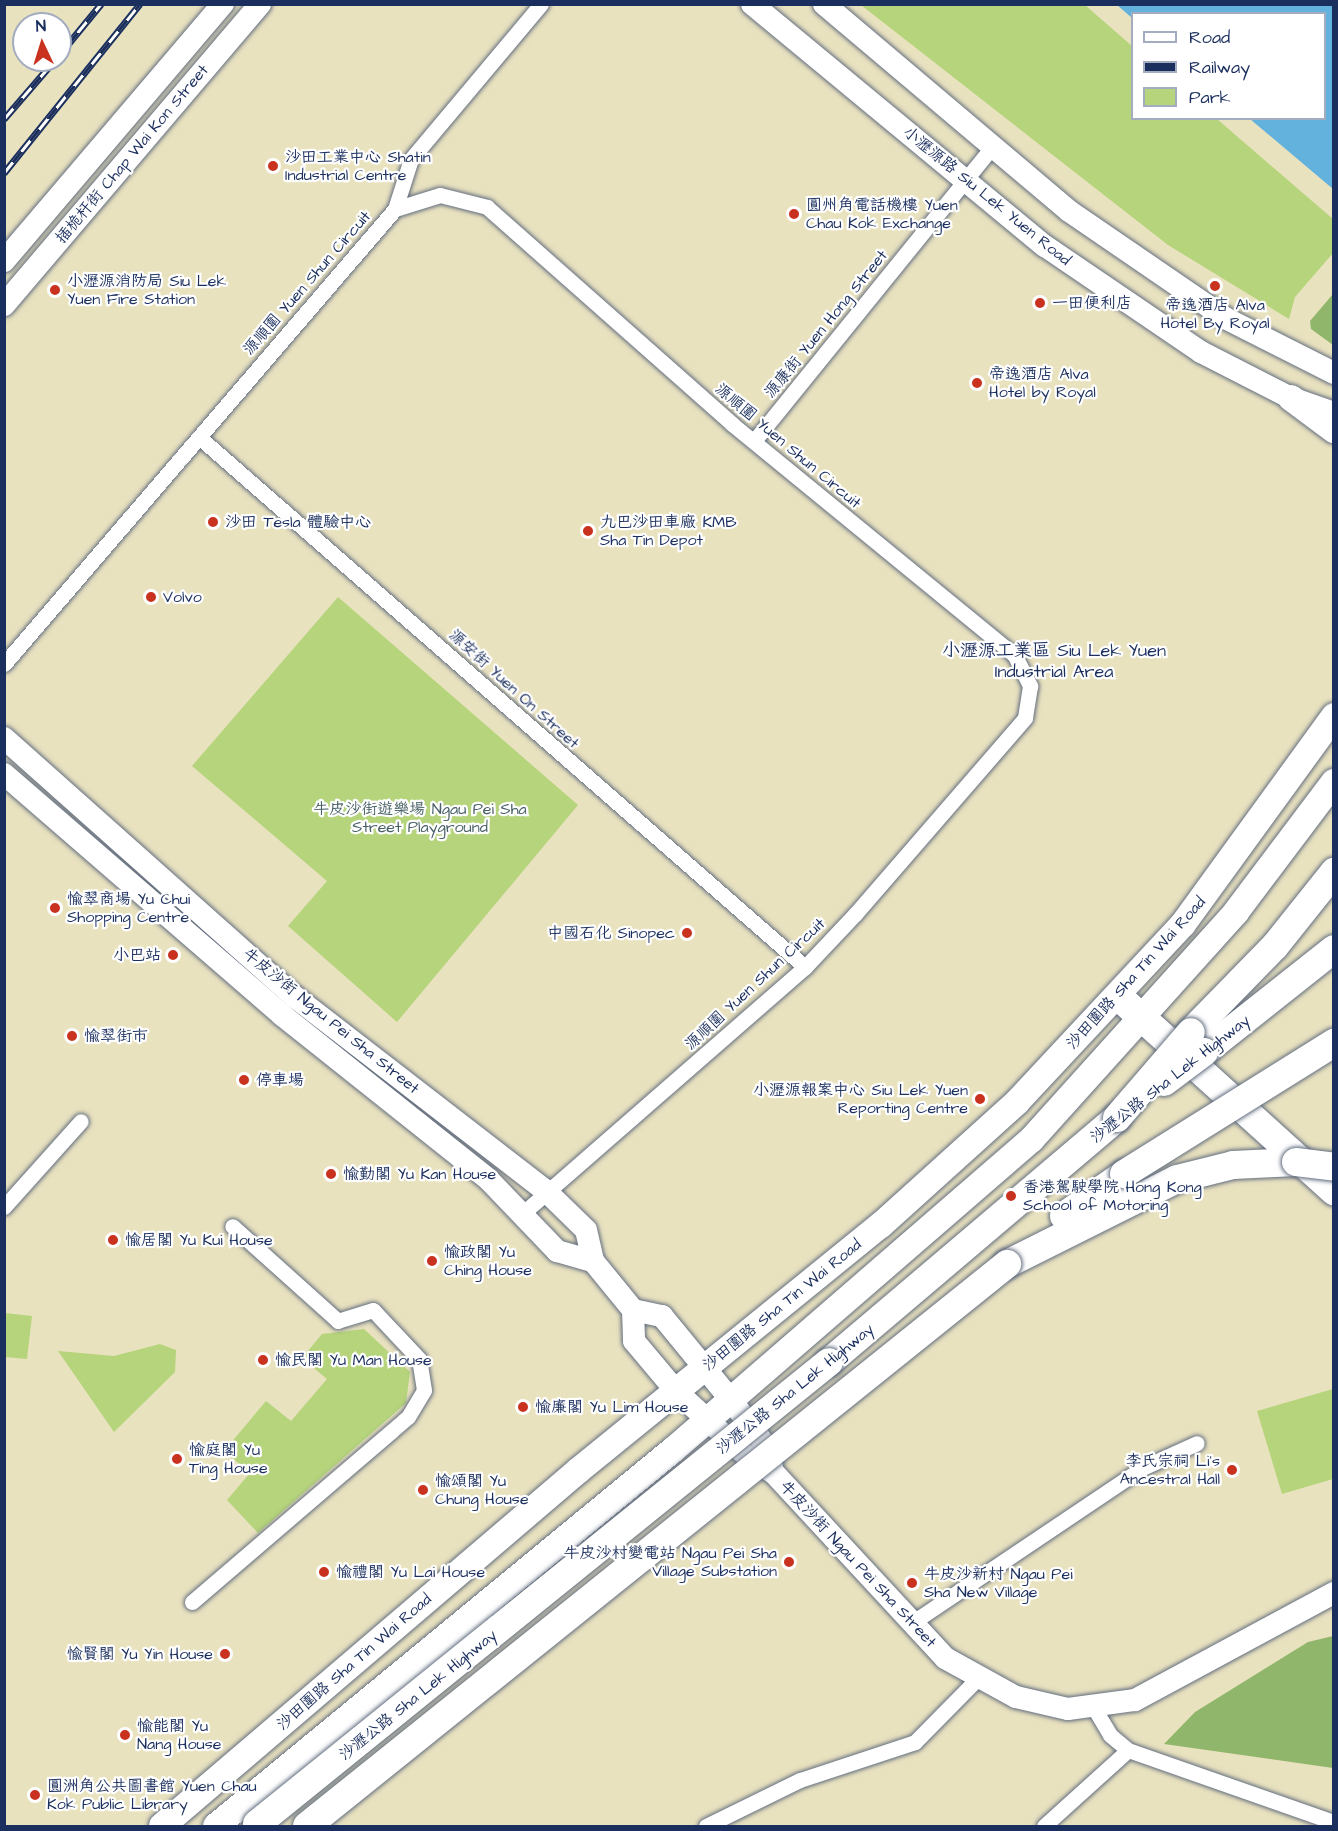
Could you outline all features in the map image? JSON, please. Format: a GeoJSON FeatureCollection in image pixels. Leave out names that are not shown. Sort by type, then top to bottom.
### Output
{"type":"FeatureCollection","features":[{"type":"Feature","properties":{"kind":"highway"},"geometry":{"type":"LineString","coordinates":[[1118,1118],[1275,946],[1334,872]]}},
{"type":"Feature","properties":{"kind":"highway","name":"沙瀝公路 Sha Lek Highway"},"geometry":{"type":"LineString","coordinates":[[255,1827],[830,1362],[1118,1118],[1334,949]]}},
{"type":"Feature","properties":{"kind":"highway"},"geometry":{"type":"LineString","coordinates":[[1119,997],[1334,1191]]}},
{"type":"Feature","properties":{"kind":"highway","name":"沙瀝公路 Sha Lek Highway"},"geometry":{"type":"LineString","coordinates":[[307,1827],[1007,1264],[1134,1168],[1334,1043]]}},
{"type":"Feature","properties":{"kind":"highway"},"geometry":{"type":"LineString","coordinates":[[1007,1264],[1059,1233],[1193,1174],[1255,1162],[1334,1167]]}},
{"type":"Feature","properties":{"kind":"main road"},"geometry":{"type":"LineString","coordinates":[[1291,398],[1334,430]]}},
{"type":"Feature","properties":{"kind":"main road","name":"沙田圍路 Sha Tin Wai Road"},"geometry":{"type":"LineString","coordinates":[[162,1827],[703,1368],[917,1194],[1119,997],[1255,831],[1334,716]]}},
{"type":"Feature","properties":{"kind":"main road","name":"沙田圍路 Sha Tin Wai Road"},"geometry":{"type":"LineString","coordinates":[[216,1827],[709,1419],[1021,1150],[1144,1020],[1236,912],[1334,782]]}},
{"type":"Feature","properties":{"kind":"street","name":"插桅杆街 Chap Wai Kon Street"},"geometry":{"type":"LineString","coordinates":[[4,261],[223,4]]}},
{"type":"Feature","properties":{"kind":"street","name":"插桅杆街 Chap Wai Kon Street"},"geometry":{"type":"LineString","coordinates":[[4,305],[260,4]]}},
{"type":"Feature","properties":{"kind":"street"},"geometry":{"type":"LineString","coordinates":[[395,209],[411,159],[541,4]]}},
{"type":"Feature","properties":{"kind":"street","name":"小瀝源路 Siu Lek Yuen Road"},"geometry":{"type":"LineString","coordinates":[[752,4],[1044,246],[1201,352],[1291,398],[1334,412]]}},
{"type":"Feature","properties":{"kind":"street"},"geometry":{"type":"LineString","coordinates":[[824,4],[1048,195],[1225,318],[1334,373]]}},
{"type":"Feature","properties":{"kind":"street","name":"源康街 Yuen Hong Street"},"geometry":{"type":"LineString","coordinates":[[754,441],[993,147]]}},
{"type":"Feature","properties":{"kind":"street","name":"源順圍 Yuen Shun Circuit"},"geometry":{"type":"LineString","coordinates":[[4,664],[395,209],[440,195],[486,207],[754,441],[1015,656],[1030,686],[1030,704],[1016,729],[805,967],[545,1190],[525,1211]]}},
{"type":"Feature","properties":{"kind":"street","name":"源安街 Yuen On Street"},"geometry":{"type":"LineString","coordinates":[[199,436],[805,967]]}},
{"type":"Feature","properties":{"kind":"street","name":"牛皮沙街 Ngau Pei Sha Street"},"geometry":{"type":"LineString","coordinates":[[4,738],[295,997],[545,1190],[586,1230],[593,1261],[633,1310],[634,1341],[676,1391],[752,1461],[773,1472],[910,1624],[977,1679],[1037,1704],[1094,1708],[1162,1688],[1334,1593]]}},
{"type":"Feature","properties":{"kind":"street","name":"牛皮沙街 Ngau Pei Sha Street"},"geometry":{"type":"LineString","coordinates":[[4,774],[282,1015],[525,1211],[557,1251],[593,1261]]}},
{"type":"Feature","properties":{"kind":"street"},"geometry":{"type":"LineString","coordinates":[[4,1208],[81,1120]]}},
{"type":"Feature","properties":{"kind":"street"},"geometry":{"type":"LineString","coordinates":[[192,1602],[408,1417],[424,1390],[419,1359],[372,1310],[338,1321],[232,1226]]}},
{"type":"Feature","properties":{"kind":"street","name":"牛皮沙街 Ngau Pei Sha Street"},"geometry":{"type":"LineString","coordinates":[[633,1310],[662,1316],[768,1449],[773,1472]]}},
{"type":"Feature","properties":{"kind":"street"},"geometry":{"type":"LineString","coordinates":[[910,1624],[1142,1468],[1197,1443]]}},
{"type":"Feature","properties":{"kind":"street"},"geometry":{"type":"LineString","coordinates":[[706,1827],[800,1780],[915,1742],[977,1679]]}},
{"type":"Feature","properties":{"kind":"street"},"geometry":{"type":"LineString","coordinates":[[1094,1708],[1110,1735],[1128,1750],[1334,1821]]}},
{"type":"Feature","properties":{"kind":"street"},"geometry":{"type":"LineString","coordinates":[[1044,1827],[1128,1750]]}},
{"type":"Feature","properties":{"kind":"green space"},"geometry":{"type":"Polygon","coordinates":[[[861,5],[1085,5],[1131,45],[1131,120],[1218,120],[1333,219],[1333,253],[1295,297],[1289,319],[1168,245],[861,5]]]}},
{"type":"Feature","properties":{"kind":"green space"},"geometry":{"type":"Polygon","coordinates":[[[1333,294],[1333,345],[1311,329],[1310,321],[1333,294]]]}},
{"type":"Feature","properties":{"kind":"green space","name":"牛皮沙街遊樂場 Ngau Pei Sha Street Playground"},"geometry":{"type":"Polygon","coordinates":[[[338,597],[578,805],[397,1022],[288,926],[327,881],[192,766],[338,597]]]}},
{"type":"Feature","properties":{"kind":"green space"},"geometry":{"type":"Polygon","coordinates":[[[5,1313],[32,1316],[27,1359],[5,1357],[5,1313]]]}},
{"type":"Feature","properties":{"kind":"green space"},"geometry":{"type":"Polygon","coordinates":[[[364,1329],[410,1372],[406,1403],[258,1533],[227,1500],[250,1473],[224,1451],[266,1401],[291,1421],[327,1379],[302,1358],[322,1334],[364,1329]]]}},
{"type":"Feature","properties":{"kind":"green space"},"geometry":{"type":"Polygon","coordinates":[[[160,1344],[176,1350],[175,1372],[114,1432],[58,1351],[114,1356],[160,1344]]]}},
{"type":"Feature","properties":{"kind":"green space"},"geometry":{"type":"Polygon","coordinates":[[[1333,1389],[1333,1479],[1282,1494],[1257,1411],[1333,1389]]]}},
{"type":"Feature","properties":{"kind":"green space"},"geometry":{"type":"Polygon","coordinates":[[[1333,1636],[1333,1768],[1164,1744],[1195,1712],[1308,1642],[1333,1636]]]}},
{"type":"Feature","properties":{"kind":"water"},"geometry":{"type":"Polygon","coordinates":[[[1117,5],[1333,5],[1333,189],[1251,120],[1326,120],[1326,12],[1131,12],[1131,17],[1117,5]]]}},
{"type":"Feature","properties":{"kind":"railway"},"geometry":{"type":"LineString","coordinates":[[72,39],[101,4]]}},
{"type":"Feature","properties":{"kind":"railway"},"geometry":{"type":"LineString","coordinates":[[4,173],[140,4]]}},
{"type":"Feature","properties":{"kind":"railway"},"geometry":{"type":"LineString","coordinates":[[4,119],[45,72]]}},
{"type":"Feature","properties":{"kind":"place","name":"沙田工業中心 Shatin Industrial Centre"},"geometry":{"type":"Point","coordinates":[273,166]}},
{"type":"Feature","properties":{"kind":"place","name":"圓州角電話機樓 Yuen Chau Kok Exchange"},"geometry":{"type":"Point","coordinates":[794,214]}},
{"type":"Feature","properties":{"kind":"place","name":"帝逸酒店 Alva Hotel By Royal"},"geometry":{"type":"Point","coordinates":[1215,286]}},
{"type":"Feature","properties":{"kind":"place","name":"小瀝源消防局 Siu Lek Yuen Fire Station"},"geometry":{"type":"Point","coordinates":[55,290]}},
{"type":"Feature","properties":{"kind":"place","name":"一田便利店"},"geometry":{"type":"Point","coordinates":[1040,303]}},
{"type":"Feature","properties":{"kind":"place","name":"帝逸酒店 Alva Hotel by Royal"},"geometry":{"type":"Point","coordinates":[977,383]}},
{"type":"Feature","properties":{"kind":"place","name":"沙田 Tesla 體驗中心"},"geometry":{"type":"Point","coordinates":[213,522]}},
{"type":"Feature","properties":{"kind":"place","name":"九巴沙田車廠 KMB Sha Tin Depot"},"geometry":{"type":"Point","coordinates":[588,531]}},
{"type":"Feature","properties":{"kind":"place","name":"Volvo"},"geometry":{"type":"Point","coordinates":[151,597]}},
{"type":"Feature","properties":{"kind":"place","name":"愉翠商場 Yu Chui Shopping Centre"},"geometry":{"type":"Point","coordinates":[55,908]}},
{"type":"Feature","properties":{"kind":"place","name":"中國石化 Sinopec"},"geometry":{"type":"Point","coordinates":[687,933]}},
{"type":"Feature","properties":{"kind":"place","name":"小巴站"},"geometry":{"type":"Point","coordinates":[173,955]}},
{"type":"Feature","properties":{"kind":"place","name":"愉翠街市"},"geometry":{"type":"Point","coordinates":[72,1036]}},
{"type":"Feature","properties":{"kind":"place","name":"停車場"},"geometry":{"type":"Point","coordinates":[244,1080]}},
{"type":"Feature","properties":{"kind":"place","name":"小瀝源報案中心 Siu Lek Yuen Reporting Centre"},"geometry":{"type":"Point","coordinates":[980,1099]}},
{"type":"Feature","properties":{"kind":"place","name":"愉勤閣 Yu Kan House"},"geometry":{"type":"Point","coordinates":[331,1174]}},
{"type":"Feature","properties":{"kind":"place","name":"香港駕駛學院 Hong Kong School of Motoring"},"geometry":{"type":"Point","coordinates":[1011,1196]}},
{"type":"Feature","properties":{"kind":"place","name":"愉居閣 Yu Kui House"},"geometry":{"type":"Point","coordinates":[113,1240]}},
{"type":"Feature","properties":{"kind":"place","name":"愉政閣 Yu Ching House"},"geometry":{"type":"Point","coordinates":[432,1261]}},
{"type":"Feature","properties":{"kind":"place","name":"愉民閣 Yu Man House"},"geometry":{"type":"Point","coordinates":[263,1360]}},
{"type":"Feature","properties":{"kind":"place","name":"愉廉閣 Yu Lim House"},"geometry":{"type":"Point","coordinates":[523,1407]}},
{"type":"Feature","properties":{"kind":"place","name":"愉庭閣 Yu Ting House"},"geometry":{"type":"Point","coordinates":[177,1459]}},
{"type":"Feature","properties":{"kind":"place","name":"李氏宗祠 Li's Ancestral Hall"},"geometry":{"type":"Point","coordinates":[1232,1470]}},
{"type":"Feature","properties":{"kind":"place","name":"愉頌閣 Yu Chung House"},"geometry":{"type":"Point","coordinates":[423,1490]}},
{"type":"Feature","properties":{"kind":"place","name":"牛皮沙村變電站 Ngau Pei Sha Village Substation"},"geometry":{"type":"Point","coordinates":[789,1562]}},
{"type":"Feature","properties":{"kind":"place","name":"愉禮閣 Yu Lai House"},"geometry":{"type":"Point","coordinates":[324,1572]}},
{"type":"Feature","properties":{"kind":"place","name":"牛皮沙新村 Ngau Pei Sha New Village"},"geometry":{"type":"Point","coordinates":[912,1583]}},
{"type":"Feature","properties":{"kind":"place","name":"愉賢閣 Yu Yin House"},"geometry":{"type":"Point","coordinates":[225,1654]}},
{"type":"Feature","properties":{"kind":"place","name":"愉能閣 Yu Nang House"},"geometry":{"type":"Point","coordinates":[125,1735]}},
{"type":"Feature","properties":{"kind":"place","name":"圓洲角公共圖書館 Yuen Chau Kok Public Library"},"geometry":{"type":"Point","coordinates":[35,1795]}},
{"type":"Feature","properties":{"kind":"district","name":"小瀝源工業區 Siu Lek Yuen Industrial Area"},"geometry":{"type":"Point","coordinates":[1054,662]}}]}
